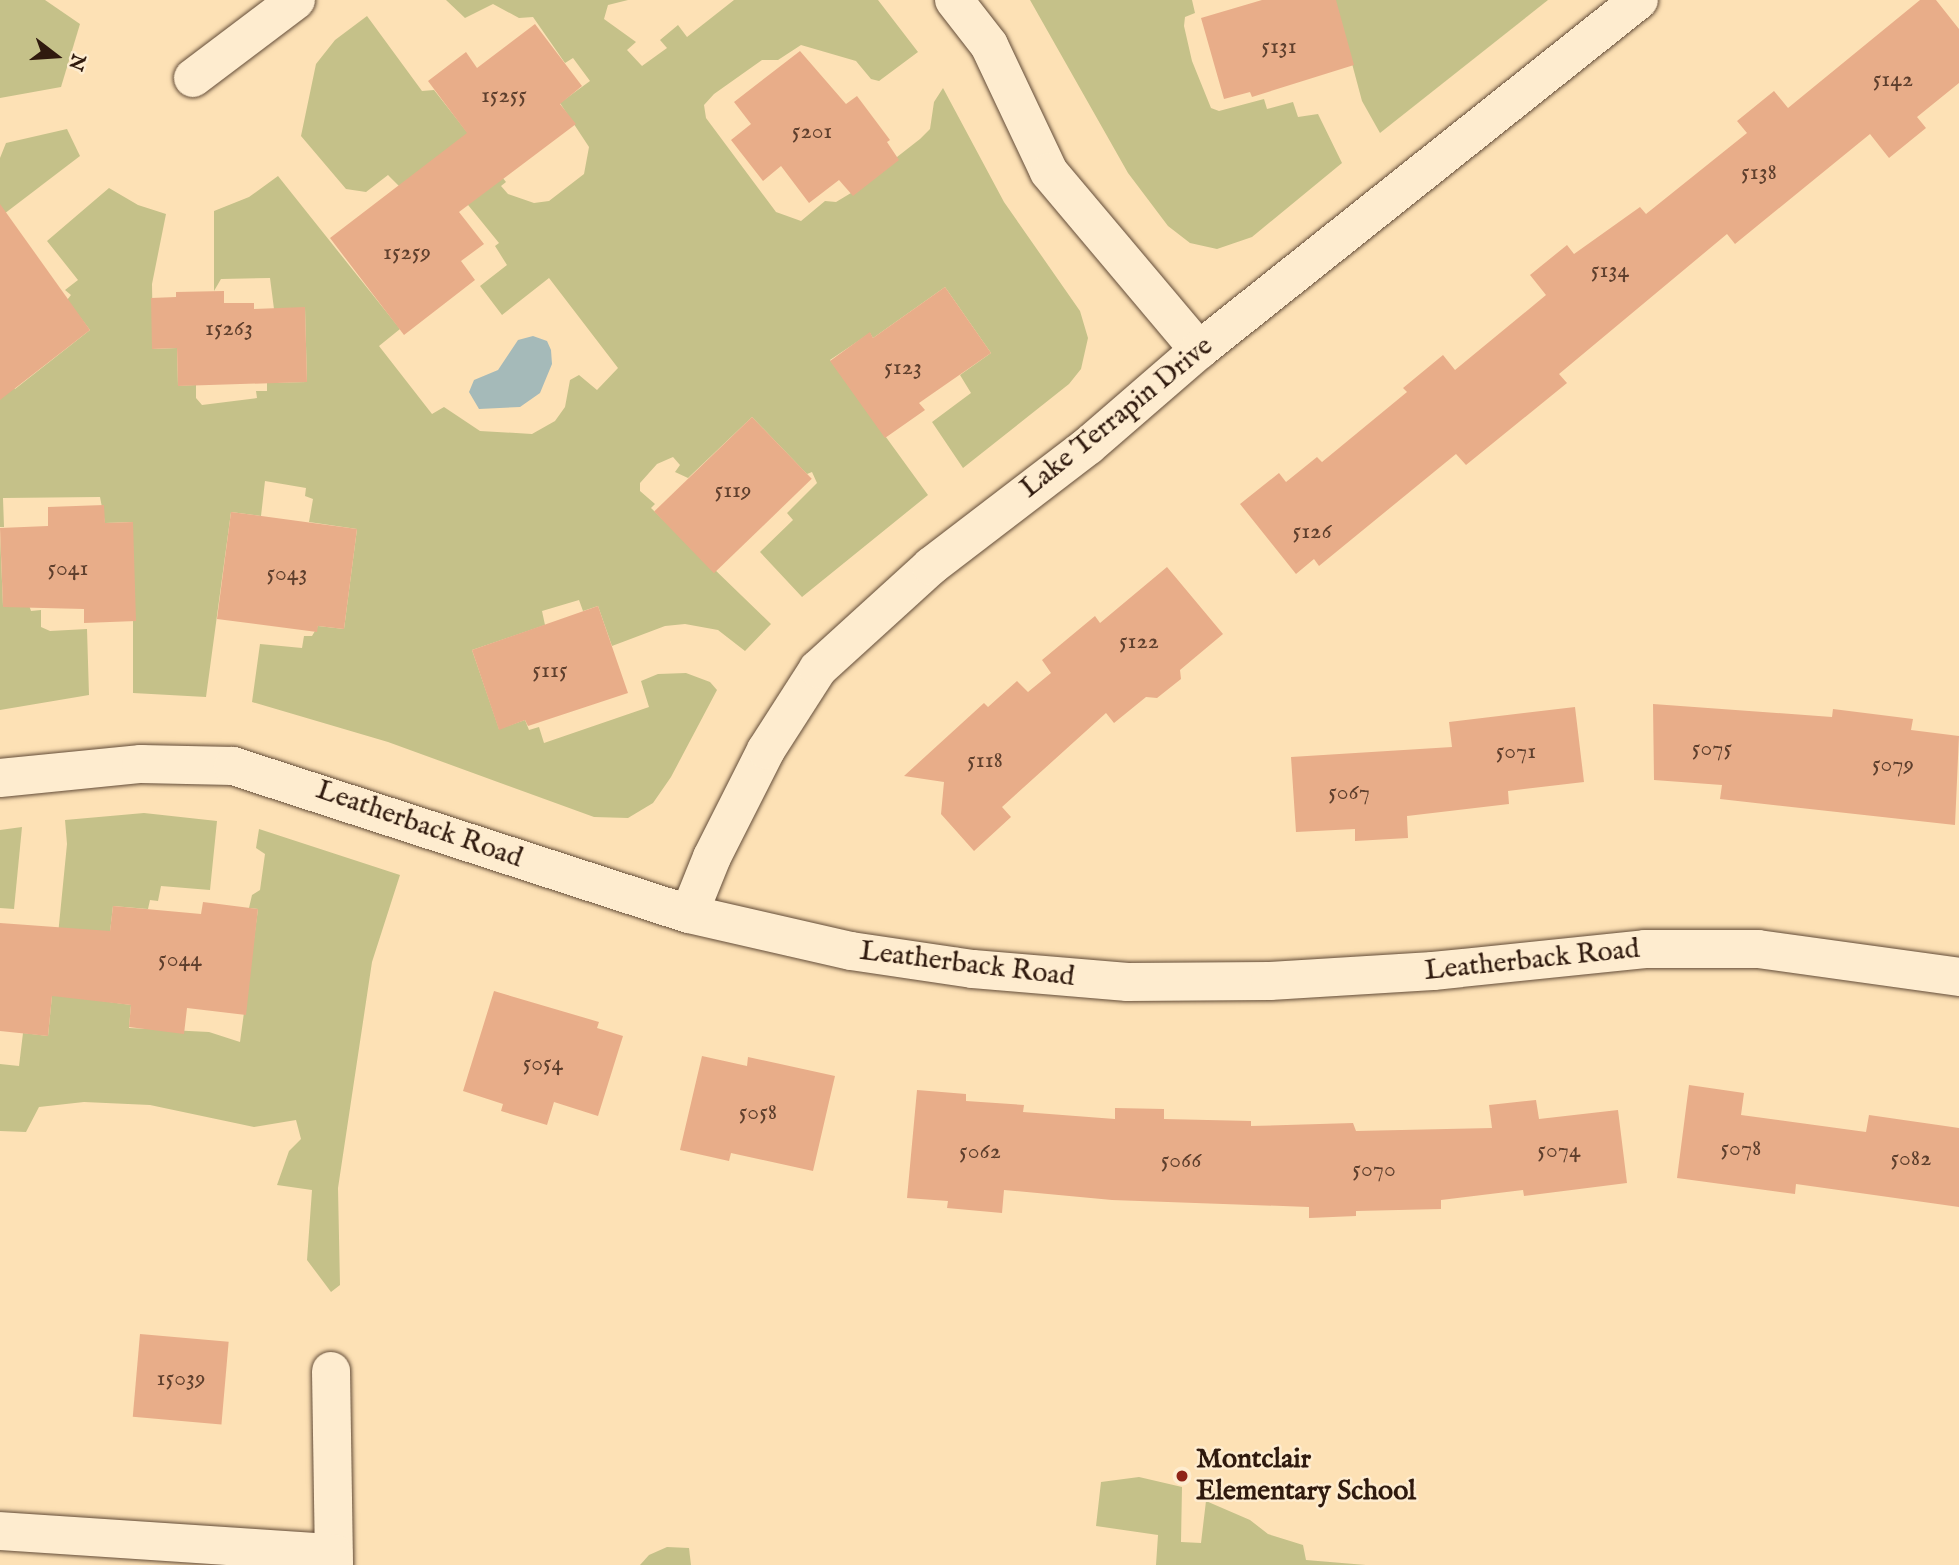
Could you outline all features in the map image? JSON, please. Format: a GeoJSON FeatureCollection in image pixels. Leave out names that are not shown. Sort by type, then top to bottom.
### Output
{"type":"FeatureCollection","features":[{"type":"Feature","properties":{"kind":"street"},"geometry":{"type":"LineString","coordinates":[[193,78],[296,0]]}},
{"type":"Feature","properties":{"kind":"street"},"geometry":{"type":"LineString","coordinates":[[954,0],[989,45],[1049,172],[1199,351]]}},
{"type":"Feature","properties":{"kind":"street","name":"Lake Terrapin Drive"},"geometry":{"type":"LineString","coordinates":[[689,914],[717,847],[766,750],[818,669],[931,566],[1088,446],[1199,351],[1639,0]]}},
{"type":"Feature","properties":{"kind":"street","name":"Leatherback Road"},"geometry":{"type":"LineString","coordinates":[[0,778],[141,764],[233,766],[689,914],[851,951],[973,969],[1127,982],[1270,981],[1433,971],[1645,949],[1758,949],[1959,977]]}},
{"type":"Feature","properties":{"kind":"street"},"geometry":{"type":"LineString","coordinates":[[0,1531],[333,1559],[331,1371]]}},
{"type":"Feature","properties":{"kind":"shaded area"},"geometry":{"type":"Polygon","coordinates":[[[0,0],[45,0],[80,24],[61,87],[0,98],[0,0]]]}},
{"type":"Feature","properties":{"kind":"shaded area"},"geometry":{"type":"Polygon","coordinates":[[[446,0],[628,0],[608,5],[604,19],[636,42],[627,50],[642,66],[667,48],[660,40],[678,25],[687,37],[734,0],[878,0],[918,52],[879,81],[871,79],[856,61],[801,45],[778,60],[762,60],[714,94],[704,105],[706,118],[776,212],[801,221],[825,201],[836,202],[851,193],[920,139],[930,129],[934,102],[943,88],[1004,202],[1080,311],[1088,338],[1081,369],[1069,384],[963,468],[932,422],[971,393],[960,375],[991,353],[945,287],[873,338],[870,333],[830,360],[928,495],[802,597],[760,552],[793,520],[787,513],[817,483],[812,472],[807,474],[752,417],[688,478],[675,472],[680,465],[673,457],[657,464],[640,483],[640,491],[655,504],[651,508],[771,624],[745,651],[718,630],[685,624],[665,626],[612,646],[598,606],[583,611],[579,600],[542,611],[545,625],[472,650],[499,729],[525,720],[529,730],[539,727],[544,743],[649,707],[641,681],[658,674],[686,673],[710,682],[717,690],[671,777],[653,803],[628,818],[594,817],[388,742],[252,702],[260,644],[302,648],[304,636],[312,636],[318,626],[344,629],[357,529],[309,522],[313,499],[305,496],[306,488],[265,481],[261,516],[231,512],[206,697],[133,693],[133,522],[105,523],[100,497],[3,498],[4,527],[0,527],[0,387],[8,381],[15,389],[90,330],[67,300],[71,295],[65,290],[78,280],[47,241],[109,188],[138,205],[166,214],[152,284],[153,349],[177,348],[178,386],[196,385],[196,398],[202,405],[257,398],[256,391],[267,391],[267,383],[307,382],[305,308],[274,309],[270,278],[221,279],[214,291],[214,211],[249,197],[278,176],[400,329],[379,346],[432,414],[444,407],[480,431],[532,434],[555,421],[565,407],[570,380],[579,375],[597,390],[618,368],[549,278],[502,315],[480,286],[507,265],[495,246],[499,243],[464,200],[399,186],[388,175],[366,192],[346,189],[301,136],[316,64],[335,40],[367,16],[422,91],[434,90],[506,182],[501,186],[508,194],[534,203],[549,201],[584,174],[589,147],[560,103],[590,81],[573,58],[565,63],[533,17],[519,18],[493,4],[465,18],[446,0]]]}},
{"type":"Feature","properties":{"kind":"shaded area"},"geometry":{"type":"Polygon","coordinates":[[[1030,0],[1192,0],[1195,13],[1185,17],[1184,26],[1192,61],[1211,108],[1219,111],[1264,99],[1267,109],[1293,102],[1298,117],[1318,114],[1342,163],[1252,237],[1217,249],[1190,243],[1168,226],[1128,173],[1030,0]]]}},
{"type":"Feature","properties":{"kind":"shaded area"},"geometry":{"type":"Polygon","coordinates":[[[1335,0],[1548,0],[1380,133],[1362,101],[1335,0]]]}},
{"type":"Feature","properties":{"kind":"shaded area"},"geometry":{"type":"Polygon","coordinates":[[[67,129],[80,156],[0,217],[0,158],[6,143],[67,129]]]}},
{"type":"Feature","properties":{"kind":"shaded area"},"geometry":{"type":"Polygon","coordinates":[[[533,336],[547,341],[551,350],[552,364],[540,393],[520,407],[479,409],[469,392],[474,380],[498,370],[518,340],[533,336]]]}},
{"type":"Feature","properties":{"kind":"shaded area"},"geometry":{"type":"Polygon","coordinates":[[[0,533],[3,606],[29,605],[31,611],[41,610],[41,627],[50,631],[87,629],[89,695],[0,710],[0,533]]]}},
{"type":"Feature","properties":{"kind":"shaded area"},"geometry":{"type":"Polygon","coordinates":[[[144,813],[217,821],[210,890],[161,886],[158,901],[150,900],[148,909],[113,906],[102,1001],[131,1005],[129,1028],[209,1032],[240,1042],[258,909],[249,908],[252,895],[260,890],[265,854],[256,848],[259,829],[400,875],[372,962],[338,1188],[340,1285],[331,1292],[307,1260],[312,1190],[277,1185],[289,1151],[301,1139],[296,1120],[254,1127],[150,1105],[84,1102],[39,1107],[26,1132],[0,1131],[0,1064],[19,1066],[23,1033],[48,1036],[67,844],[65,820],[144,813]]]}},
{"type":"Feature","properties":{"kind":"shaded area"},"geometry":{"type":"Polygon","coordinates":[[[22,827],[14,909],[0,908],[0,830],[22,827]]]}},
{"type":"Feature","properties":{"kind":"shaded area"},"geometry":{"type":"Polygon","coordinates":[[[1139,1477],[1182,1487],[1181,1542],[1201,1543],[1206,1501],[1250,1520],[1268,1534],[1303,1545],[1306,1560],[1366,1565],[1156,1565],[1158,1535],[1096,1526],[1101,1482],[1139,1477]]]}},
{"type":"Feature","properties":{"kind":"shaded area"},"geometry":{"type":"Polygon","coordinates":[[[667,1547],[689,1548],[691,1565],[640,1565],[649,1555],[667,1547]]]}},
{"type":"Feature","properties":{"kind":"building"},"geometry":{"type":"Polygon","coordinates":[[[1262,0],[1336,0],[1354,65],[1252,97],[1250,92],[1224,99],[1201,18],[1262,0]]]}},
{"type":"Feature","properties":{"kind":"building"},"geometry":{"type":"Polygon","coordinates":[[[1920,0],[1936,0],[1959,29],[1959,83],[1917,117],[1926,128],[1889,158],[1870,134],[1735,244],[1727,234],[1559,374],[1567,383],[1466,465],[1456,454],[1319,566],[1314,559],[1296,574],[1240,504],[1279,473],[1286,482],[1317,457],[1322,462],[1407,392],[1403,388],[1443,355],[1455,370],[1546,295],[1530,275],[1567,245],[1574,254],[1640,207],[1646,214],[1747,133],[1737,121],[1774,91],[1788,108],[1920,0]]]}},
{"type":"Feature","properties":{"kind":"building"},"geometry":{"type":"Polygon","coordinates":[[[535,24],[582,86],[560,104],[576,124],[459,212],[484,244],[461,261],[475,280],[404,335],[330,238],[467,133],[428,81],[466,52],[477,68],[535,24]]]}},
{"type":"Feature","properties":{"kind":"building"},"geometry":{"type":"Polygon","coordinates":[[[800,51],[846,104],[857,96],[890,140],[887,142],[899,160],[853,196],[839,180],[809,203],[781,166],[763,181],[731,140],[751,124],[734,102],[800,51]]]}},
{"type":"Feature","properties":{"kind":"building"},"geometry":{"type":"Polygon","coordinates":[[[0,204],[90,330],[0,400],[0,204]]]}},
{"type":"Feature","properties":{"kind":"building"},"geometry":{"type":"Polygon","coordinates":[[[945,287],[991,353],[919,403],[925,410],[885,438],[830,361],[870,332],[873,338],[945,287]]]}},
{"type":"Feature","properties":{"kind":"building"},"geometry":{"type":"Polygon","coordinates":[[[224,291],[224,303],[254,303],[254,309],[305,307],[307,382],[178,386],[177,348],[152,349],[151,298],[176,297],[176,292],[224,291]]]}},
{"type":"Feature","properties":{"kind":"building"},"geometry":{"type":"Polygon","coordinates":[[[752,417],[812,479],[714,573],[654,511],[752,417]]]}},
{"type":"Feature","properties":{"kind":"building"},"geometry":{"type":"Polygon","coordinates":[[[104,505],[105,523],[133,522],[136,621],[84,623],[84,609],[3,607],[0,528],[48,526],[48,507],[104,505]]]}},
{"type":"Feature","properties":{"kind":"building"},"geometry":{"type":"Polygon","coordinates":[[[231,512],[357,529],[344,629],[318,626],[317,632],[217,619],[231,512]]]}},
{"type":"Feature","properties":{"kind":"building"},"geometry":{"type":"Polygon","coordinates":[[[1167,567],[1223,634],[1180,670],[1181,679],[1157,698],[1146,697],[1114,723],[1106,713],[1002,807],[1011,817],[974,851],[941,814],[944,782],[904,776],[984,703],[988,707],[1017,681],[1028,692],[1051,673],[1042,660],[1095,616],[1100,623],[1167,567]]]}},
{"type":"Feature","properties":{"kind":"building"},"geometry":{"type":"Polygon","coordinates":[[[598,606],[628,693],[528,726],[525,720],[499,730],[472,650],[598,606]]]}},
{"type":"Feature","properties":{"kind":"building"},"geometry":{"type":"Polygon","coordinates":[[[1653,704],[1832,717],[1833,709],[1913,719],[1911,730],[1959,736],[1955,825],[1720,799],[1722,785],[1654,780],[1653,704]]]}},
{"type":"Feature","properties":{"kind":"building"},"geometry":{"type":"Polygon","coordinates":[[[1575,707],[1584,782],[1508,791],[1509,804],[1407,816],[1408,838],[1355,841],[1355,829],[1296,832],[1291,757],[1452,747],[1449,722],[1575,707]]]}},
{"type":"Feature","properties":{"kind":"building"},"geometry":{"type":"Polygon","coordinates":[[[203,902],[258,909],[246,1015],[187,1008],[184,1034],[129,1027],[131,1005],[52,996],[48,1036],[0,1031],[0,923],[110,931],[113,906],[201,914],[203,902]]]}},
{"type":"Feature","properties":{"kind":"building"},"geometry":{"type":"Polygon","coordinates":[[[494,991],[599,1022],[597,1028],[623,1036],[598,1116],[554,1102],[547,1125],[501,1111],[503,1104],[463,1091],[494,991]]]}},
{"type":"Feature","properties":{"kind":"building"},"geometry":{"type":"Polygon","coordinates":[[[702,1056],[747,1066],[748,1057],[835,1076],[813,1171],[731,1153],[729,1161],[680,1150],[702,1056]]]}},
{"type":"Feature","properties":{"kind":"building"},"geometry":{"type":"Polygon","coordinates":[[[1689,1085],[1744,1093],[1741,1115],[1866,1132],[1869,1115],[1959,1128],[1959,1207],[1796,1184],[1795,1194],[1677,1178],[1689,1085]]]}},
{"type":"Feature","properties":{"kind":"building"},"geometry":{"type":"Polygon","coordinates":[[[917,1090],[966,1094],[966,1101],[1024,1105],[1023,1112],[1115,1119],[1115,1108],[1164,1109],[1164,1119],[1251,1121],[1251,1126],[1353,1123],[1356,1131],[1492,1128],[1489,1105],[1536,1100],[1539,1119],[1618,1110],[1627,1183],[1524,1196],[1523,1190],[1441,1200],[1441,1209],[1356,1211],[1356,1216],[1309,1218],[1309,1207],[1112,1200],[1004,1190],[1002,1213],[947,1208],[948,1201],[907,1198],[917,1090]]]}},
{"type":"Feature","properties":{"kind":"building"},"geometry":{"type":"Polygon","coordinates":[[[140,1334],[229,1342],[221,1424],[133,1417],[140,1334]]]}},
{"type":"Feature","properties":{"kind":"place","name":"Montclair Elementary School"},"geometry":{"type":"Point","coordinates":[1182,1476]}}]}
